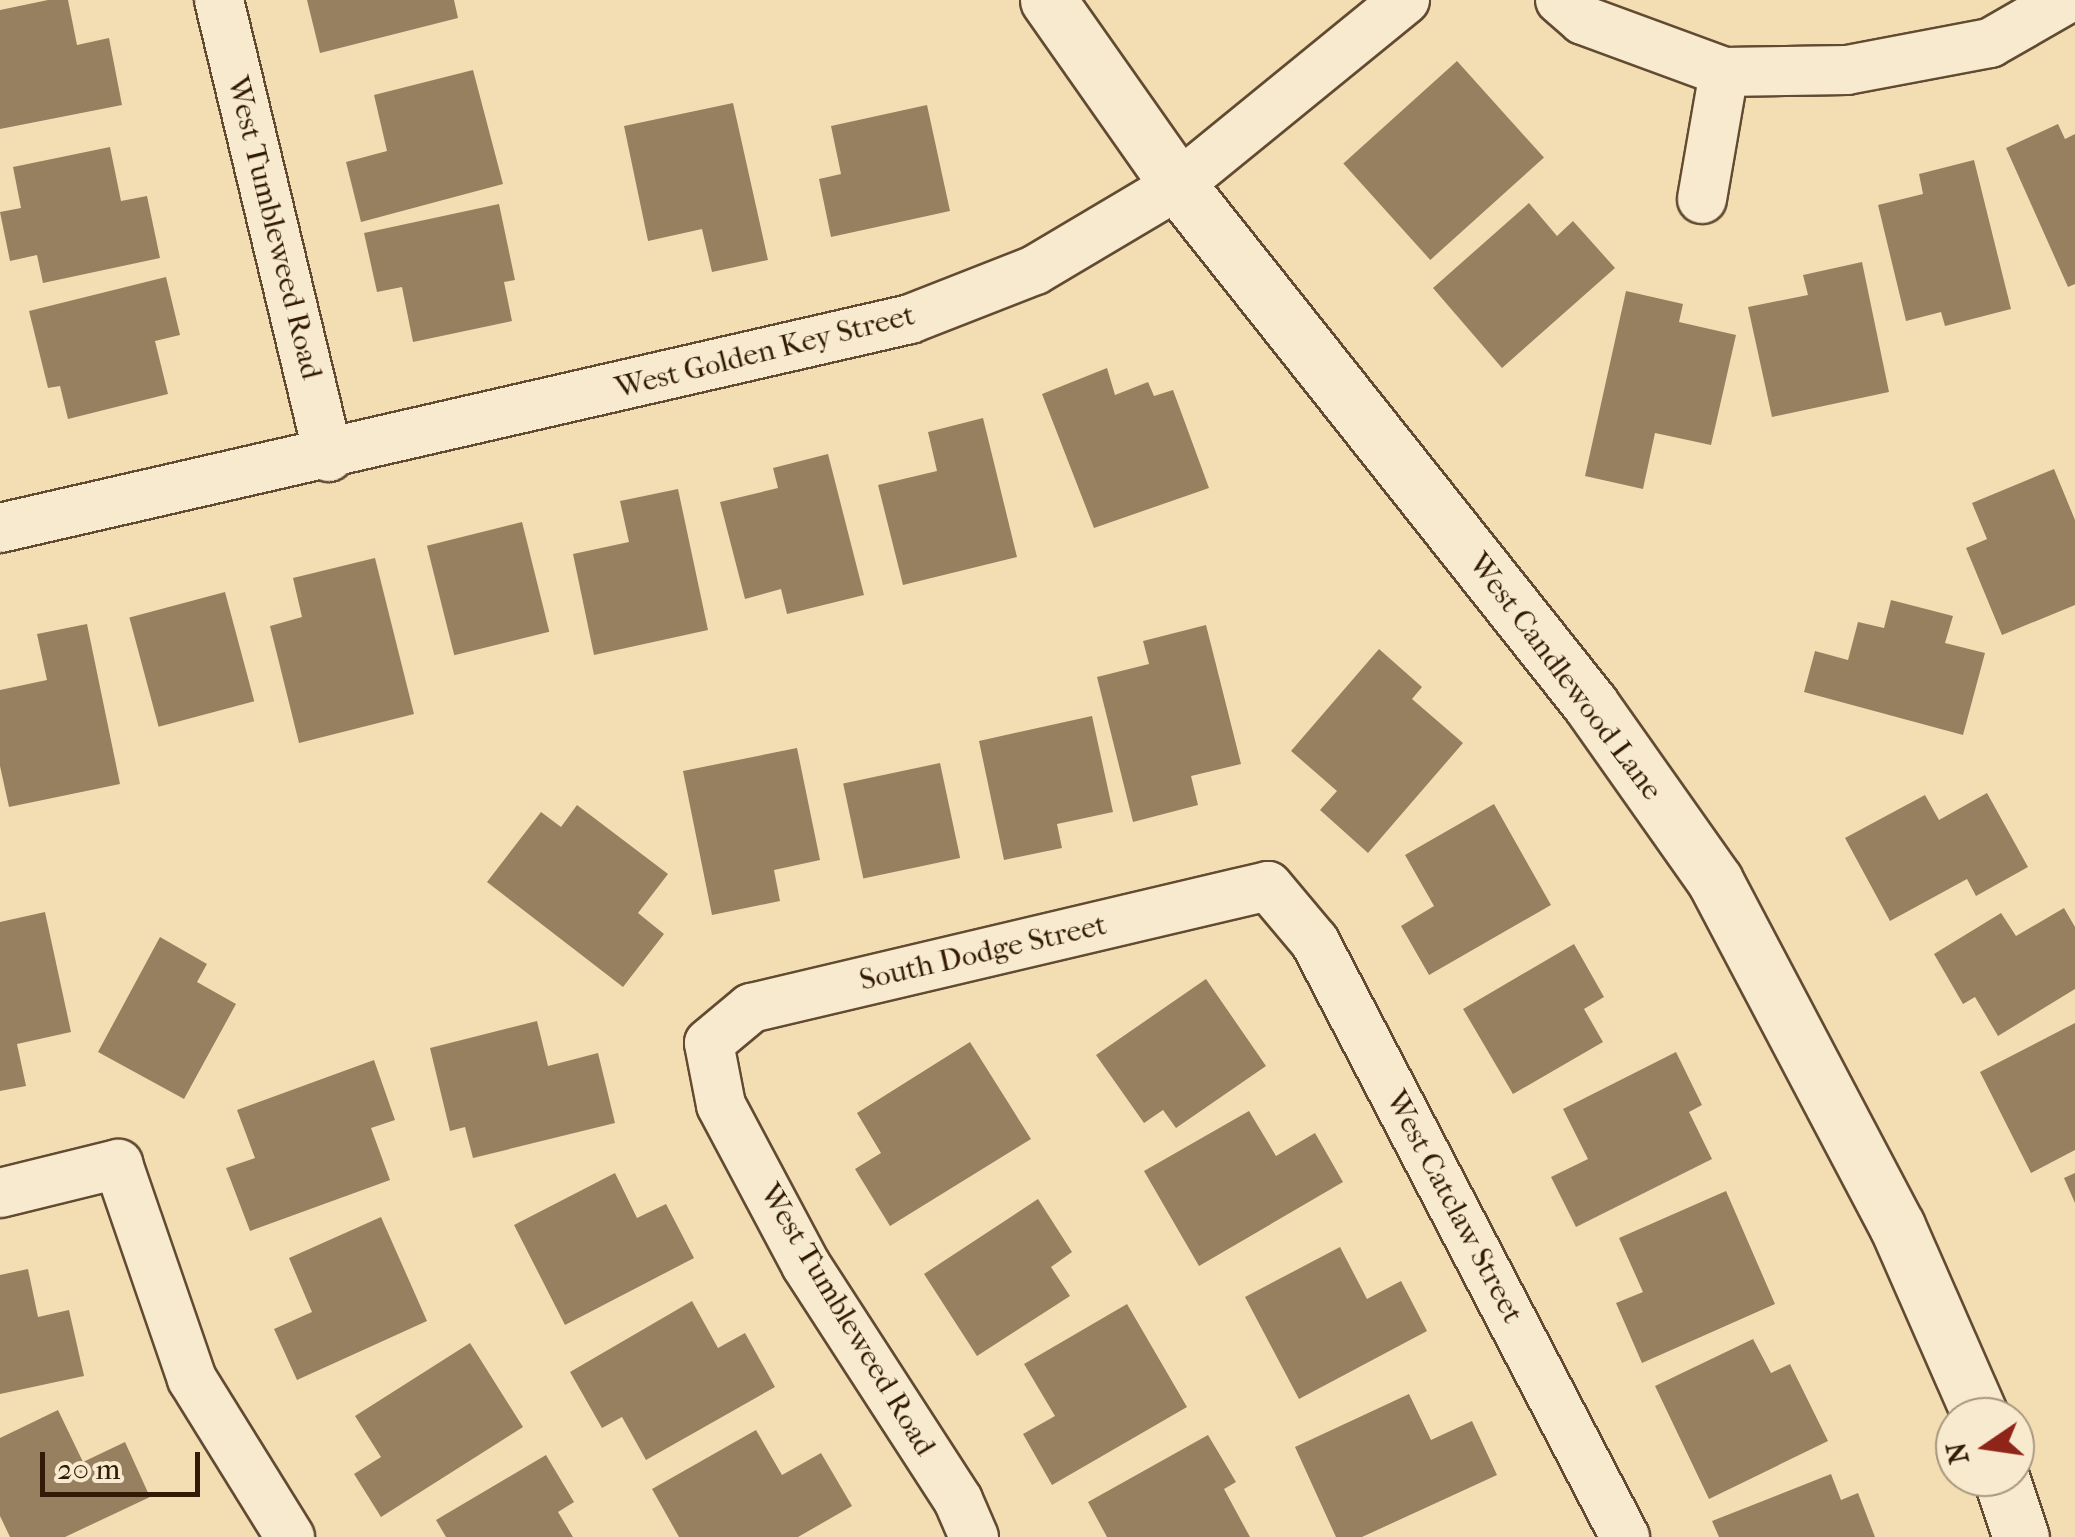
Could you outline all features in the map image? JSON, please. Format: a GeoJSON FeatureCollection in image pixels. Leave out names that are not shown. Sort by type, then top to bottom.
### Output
{"type":"FeatureCollection","features":[{"type":"Feature","properties":{"kind":"street","name":"West Tumbleweed Road"},"geometry":{"type":"LineString","coordinates":[[219,0],[329,456]]}},
{"type":"Feature","properties":{"kind":"street","name":"West Candlewood Lane"},"geometry":{"type":"LineString","coordinates":[[1048,0],[1178,185],[1591,704],[1715,881],[1897,1226],[1971,1397]]}},
{"type":"Feature","properties":{"kind":"street","name":"West Golden Key Street"},"geometry":{"type":"LineString","coordinates":[[0,528],[329,456],[910,319],[1035,270],[1178,185],[1405,0]]}},
{"type":"Feature","properties":{"kind":"street"},"geometry":{"type":"LineString","coordinates":[[1560,0],[1583,20],[1724,72],[1846,70],[1990,44],[2066,0]]}},
{"type":"Feature","properties":{"kind":"street"},"geometry":{"type":"LineString","coordinates":[[1702,199],[1724,72]]}},
{"type":"Feature","properties":{"kind":"street","name":"South Dodge Street"},"geometry":{"type":"LineString","coordinates":[[710,1044],[751,1008],[1268,886]]}},
{"type":"Feature","properties":{"kind":"street","name":"West Catclaw Street"},"geometry":{"type":"LineString","coordinates":[[1268,886],[1315,942],[1626,1537]]}},
{"type":"Feature","properties":{"kind":"street","name":"West Tumbleweed Road"},"geometry":{"type":"LineString","coordinates":[[710,1044],[721,1105],[806,1265],[958,1500],[974,1537]]}},
{"type":"Feature","properties":{"kind":"street"},"geometry":{"type":"LineString","coordinates":[[0,1192],[118,1164],[192,1379],[290,1537]]}},
{"type":"Feature","properties":{"kind":"street"},"geometry":{"type":"LineString","coordinates":[[2008,1497],[2021,1537]]}},
{"type":"Feature","properties":{"kind":"building"},"geometry":{"type":"Polygon","coordinates":[[[68,0],[77,45],[109,38],[122,105],[0,129],[0,10],[68,0]]]}},
{"type":"Feature","properties":{"kind":"building"},"geometry":{"type":"Polygon","coordinates":[[[307,0],[454,0],[458,18],[320,53],[307,0]]]}},
{"type":"Feature","properties":{"kind":"building"},"geometry":{"type":"Polygon","coordinates":[[[1457,61],[1544,158],[1430,260],[1343,163],[1457,61]]]}},
{"type":"Feature","properties":{"kind":"building"},"geometry":{"type":"Polygon","coordinates":[[[473,70],[503,184],[361,222],[346,162],[387,151],[374,95],[473,70]]]}},
{"type":"Feature","properties":{"kind":"building"},"geometry":{"type":"Polygon","coordinates":[[[733,103],[768,260],[712,272],[702,229],[648,241],[624,126],[733,103]]]}},
{"type":"Feature","properties":{"kind":"building"},"geometry":{"type":"Polygon","coordinates":[[[927,105],[950,211],[831,237],[819,179],[841,174],[831,126],[927,105]]]}},
{"type":"Feature","properties":{"kind":"building"},"geometry":{"type":"Polygon","coordinates":[[[2058,124],[2065,139],[2075,134],[2075,284],[2068,287],[2006,148],[2058,124]]]}},
{"type":"Feature","properties":{"kind":"building"},"geometry":{"type":"Polygon","coordinates":[[[110,147],[121,201],[147,196],[160,258],[43,283],[37,255],[10,261],[0,212],[21,208],[13,167],[110,147]]]}},
{"type":"Feature","properties":{"kind":"building"},"geometry":{"type":"Polygon","coordinates":[[[1974,160],[2011,309],[1945,326],[1941,312],[1906,321],[1878,205],[1923,194],[1919,174],[1974,160]]]}},
{"type":"Feature","properties":{"kind":"building"},"geometry":{"type":"Polygon","coordinates":[[[1529,203],[1557,236],[1573,221],[1615,268],[1502,368],[1433,288],[1529,203]]]}},
{"type":"Feature","properties":{"kind":"building"},"geometry":{"type":"Polygon","coordinates":[[[499,204],[515,280],[504,282],[512,321],[413,342],[402,287],[377,292],[364,233],[499,204]]]}},
{"type":"Feature","properties":{"kind":"building"},"geometry":{"type":"Polygon","coordinates":[[[1862,262],[1889,392],[1772,417],[1748,307],[1808,295],[1803,275],[1862,262]]]}},
{"type":"Feature","properties":{"kind":"building"},"geometry":{"type":"Polygon","coordinates":[[[166,277],[180,335],[155,341],[168,394],[68,419],[60,386],[48,388],[29,311],[166,277]]]}},
{"type":"Feature","properties":{"kind":"building"},"geometry":{"type":"Polygon","coordinates":[[[1626,291],[1683,304],[1679,322],[1736,335],[1711,445],[1655,433],[1643,489],[1585,476],[1626,291]]]}},
{"type":"Feature","properties":{"kind":"building"},"geometry":{"type":"Polygon","coordinates":[[[1107,368],[1115,395],[1148,382],[1154,396],[1173,390],[1209,488],[1094,528],[1042,394],[1107,368]]]}},
{"type":"Feature","properties":{"kind":"building"},"geometry":{"type":"Polygon","coordinates":[[[983,418],[1017,557],[903,585],[878,485],[937,471],[928,432],[983,418]]]}},
{"type":"Feature","properties":{"kind":"building"},"geometry":{"type":"Polygon","coordinates":[[[828,454],[864,595],[787,614],[781,589],[745,599],[720,502],[778,488],[773,468],[828,454]]]}},
{"type":"Feature","properties":{"kind":"building"},"geometry":{"type":"Polygon","coordinates":[[[2054,469],[2075,520],[2075,605],[2002,635],[1966,548],[1987,539],[1972,503],[2054,469]]]}},
{"type":"Feature","properties":{"kind":"building"},"geometry":{"type":"Polygon","coordinates":[[[678,489],[708,630],[594,655],[573,554],[629,542],[620,501],[678,489]]]}},
{"type":"Feature","properties":{"kind":"building"},"geometry":{"type":"Polygon","coordinates":[[[522,522],[549,632],[454,655],[427,546],[522,522]]]}},
{"type":"Feature","properties":{"kind":"building"},"geometry":{"type":"Polygon","coordinates":[[[375,558],[414,714],[299,743],[270,626],[302,617],[293,578],[375,558]]]}},
{"type":"Feature","properties":{"kind":"building"},"geometry":{"type":"Polygon","coordinates":[[[225,592],[254,701],[159,727],[129,618],[225,592]]]}},
{"type":"Feature","properties":{"kind":"building"},"geometry":{"type":"Polygon","coordinates":[[[1891,600],[1953,616],[1945,643],[1985,653],[1963,735],[1804,692],[1815,651],[1848,660],[1858,622],[1884,628],[1891,600]]]}},
{"type":"Feature","properties":{"kind":"building"},"geometry":{"type":"Polygon","coordinates":[[[87,624],[120,784],[9,807],[0,766],[0,690],[47,680],[37,634],[87,624]]]}},
{"type":"Feature","properties":{"kind":"building"},"geometry":{"type":"Polygon","coordinates":[[[1206,625],[1241,764],[1191,776],[1198,805],[1133,822],[1097,677],[1149,664],[1143,641],[1206,625]]]}},
{"type":"Feature","properties":{"kind":"building"},"geometry":{"type":"Polygon","coordinates":[[[1379,649],[1422,687],[1412,699],[1463,743],[1368,853],[1320,810],[1337,791],[1291,751],[1379,649]]]}},
{"type":"Feature","properties":{"kind":"building"},"geometry":{"type":"Polygon","coordinates":[[[1092,716],[1113,812],[1057,824],[1062,848],[1004,860],[979,741],[1092,716]]]}},
{"type":"Feature","properties":{"kind":"building"},"geometry":{"type":"Polygon","coordinates":[[[797,748],[820,860],[774,870],[780,901],[712,915],[683,771],[797,748]]]}},
{"type":"Feature","properties":{"kind":"building"},"geometry":{"type":"Polygon","coordinates":[[[940,763],[960,858],[863,878],[843,784],[940,763]]]}},
{"type":"Feature","properties":{"kind":"building"},"geometry":{"type":"Polygon","coordinates":[[[1987,793],[2028,867],[1976,896],[1967,879],[1890,921],[1845,838],[1925,795],[1939,820],[1987,793]]]}},
{"type":"Feature","properties":{"kind":"building"},"geometry":{"type":"Polygon","coordinates":[[[1494,804],[1551,905],[1429,975],[1401,926],[1434,906],[1405,855],[1494,804]]]}},
{"type":"Feature","properties":{"kind":"building"},"geometry":{"type":"Polygon","coordinates":[[[577,805],[668,874],[638,913],[664,934],[623,987],[487,882],[541,812],[561,827],[577,805]]]}},
{"type":"Feature","properties":{"kind":"building"},"geometry":{"type":"Polygon","coordinates":[[[2064,908],[2075,927],[2075,989],[1998,1036],[1975,997],[1963,1004],[1934,954],[2001,913],[2016,936],[2064,908]]]}},
{"type":"Feature","properties":{"kind":"building"},"geometry":{"type":"Polygon","coordinates":[[[45,912],[71,1032],[17,1044],[26,1086],[0,1091],[0,922],[45,912]]]}},
{"type":"Feature","properties":{"kind":"building"},"geometry":{"type":"Polygon","coordinates":[[[160,937],[207,964],[197,982],[236,1004],[184,1099],[98,1052],[160,937]]]}},
{"type":"Feature","properties":{"kind":"building"},"geometry":{"type":"Polygon","coordinates":[[[1574,944],[1604,997],[1584,1009],[1603,1042],[1513,1094],[1463,1009],[1574,944]]]}},
{"type":"Feature","properties":{"kind":"building"},"geometry":{"type":"Polygon","coordinates":[[[1206,979],[1266,1066],[1176,1128],[1163,1110],[1144,1123],[1096,1055],[1206,979]]]}},
{"type":"Feature","properties":{"kind":"building"},"geometry":{"type":"Polygon","coordinates":[[[537,1021],[548,1066],[598,1053],[615,1123],[473,1158],[465,1127],[450,1131],[430,1048],[537,1021]]]}},
{"type":"Feature","properties":{"kind":"building"},"geometry":{"type":"Polygon","coordinates":[[[2075,1023],[2075,1150],[2031,1173],[1980,1072],[2075,1023]]]}},
{"type":"Feature","properties":{"kind":"building"},"geometry":{"type":"Polygon","coordinates":[[[970,1042],[1031,1139],[890,1226],[855,1169],[881,1153],[857,1113],[970,1042]]]}},
{"type":"Feature","properties":{"kind":"building"},"geometry":{"type":"Polygon","coordinates":[[[1676,1052],[1702,1105],[1689,1112],[1712,1159],[1576,1227],[1551,1177],[1588,1159],[1563,1109],[1676,1052]]]}},
{"type":"Feature","properties":{"kind":"building"},"geometry":{"type":"Polygon","coordinates":[[[374,1060],[395,1120],[371,1128],[390,1180],[250,1231],[226,1168],[255,1158],[237,1110],[374,1060]]]}},
{"type":"Feature","properties":{"kind":"building"},"geometry":{"type":"Polygon","coordinates":[[[1249,1111],[1276,1156],[1315,1133],[1343,1182],[1199,1266],[1144,1171],[1249,1111]]]}},
{"type":"Feature","properties":{"kind":"building"},"geometry":{"type":"Polygon","coordinates":[[[615,1173],[637,1218],[666,1204],[694,1258],[565,1325],[514,1225],[615,1173]]]}},
{"type":"Feature","properties":{"kind":"building"},"geometry":{"type":"Polygon","coordinates":[[[2075,1173],[2075,1203],[2064,1178],[2075,1173]]]}},
{"type":"Feature","properties":{"kind":"building"},"geometry":{"type":"Polygon","coordinates":[[[1726,1191],[1775,1304],[1642,1363],[1616,1303],[1643,1292],[1619,1238],[1726,1191]]]}},
{"type":"Feature","properties":{"kind":"building"},"geometry":{"type":"Polygon","coordinates":[[[1038,1199],[1072,1252],[1051,1267],[1070,1296],[977,1356],[924,1274],[1038,1199]]]}},
{"type":"Feature","properties":{"kind":"building"},"geometry":{"type":"Polygon","coordinates":[[[381,1217],[427,1321],[297,1380],[274,1329],[312,1312],[289,1258],[381,1217]]]}},
{"type":"Feature","properties":{"kind":"building"},"geometry":{"type":"Polygon","coordinates":[[[1340,1247],[1367,1299],[1401,1281],[1427,1331],[1299,1399],[1245,1297],[1340,1247]]]}},
{"type":"Feature","properties":{"kind":"building"},"geometry":{"type":"Polygon","coordinates":[[[28,1269],[38,1317],[69,1310],[84,1376],[0,1394],[0,1275],[28,1269]]]}},
{"type":"Feature","properties":{"kind":"building"},"geometry":{"type":"Polygon","coordinates":[[[692,1301],[718,1348],[745,1333],[775,1387],[646,1460],[622,1417],[602,1428],[570,1372],[692,1301]]]}},
{"type":"Feature","properties":{"kind":"building"},"geometry":{"type":"Polygon","coordinates":[[[1127,1304],[1187,1407],[1052,1485],[1023,1434],[1055,1416],[1024,1364],[1127,1304]]]}},
{"type":"Feature","properties":{"kind":"building"},"geometry":{"type":"Polygon","coordinates":[[[1753,1339],[1771,1373],[1790,1364],[1828,1441],[1709,1499],[1655,1386],[1753,1339]]]}},
{"type":"Feature","properties":{"kind":"building"},"geometry":{"type":"Polygon","coordinates":[[[470,1343],[523,1427],[381,1517],[354,1474],[381,1457],[355,1416],[470,1343]]]}},
{"type":"Feature","properties":{"kind":"building"},"geometry":{"type":"Polygon","coordinates":[[[1409,1394],[1431,1440],[1472,1421],[1497,1475],[1362,1537],[1336,1537],[1295,1447],[1409,1394]]]}},
{"type":"Feature","properties":{"kind":"building"},"geometry":{"type":"Polygon","coordinates":[[[58,1410],[83,1462],[125,1442],[150,1497],[65,1537],[10,1537],[0,1516],[0,1438],[58,1410]]]}},
{"type":"Feature","properties":{"kind":"building"},"geometry":{"type":"Polygon","coordinates":[[[756,1430],[782,1475],[821,1453],[852,1506],[798,1537],[679,1537],[652,1489],[756,1430]]]}},
{"type":"Feature","properties":{"kind":"building"},"geometry":{"type":"Polygon","coordinates":[[[1208,1435],[1236,1482],[1224,1489],[1250,1537],[1107,1537],[1088,1502],[1208,1435]]]}},
{"type":"Feature","properties":{"kind":"building"},"geometry":{"type":"Polygon","coordinates":[[[546,1455],[574,1502],[558,1512],[573,1537],[446,1537],[436,1520],[546,1455]]]}},
{"type":"Feature","properties":{"kind":"building"},"geometry":{"type":"Polygon","coordinates":[[[1831,1474],[1841,1500],[1858,1493],[1875,1537],[1719,1537],[1712,1521],[1831,1474]]]}}]}
